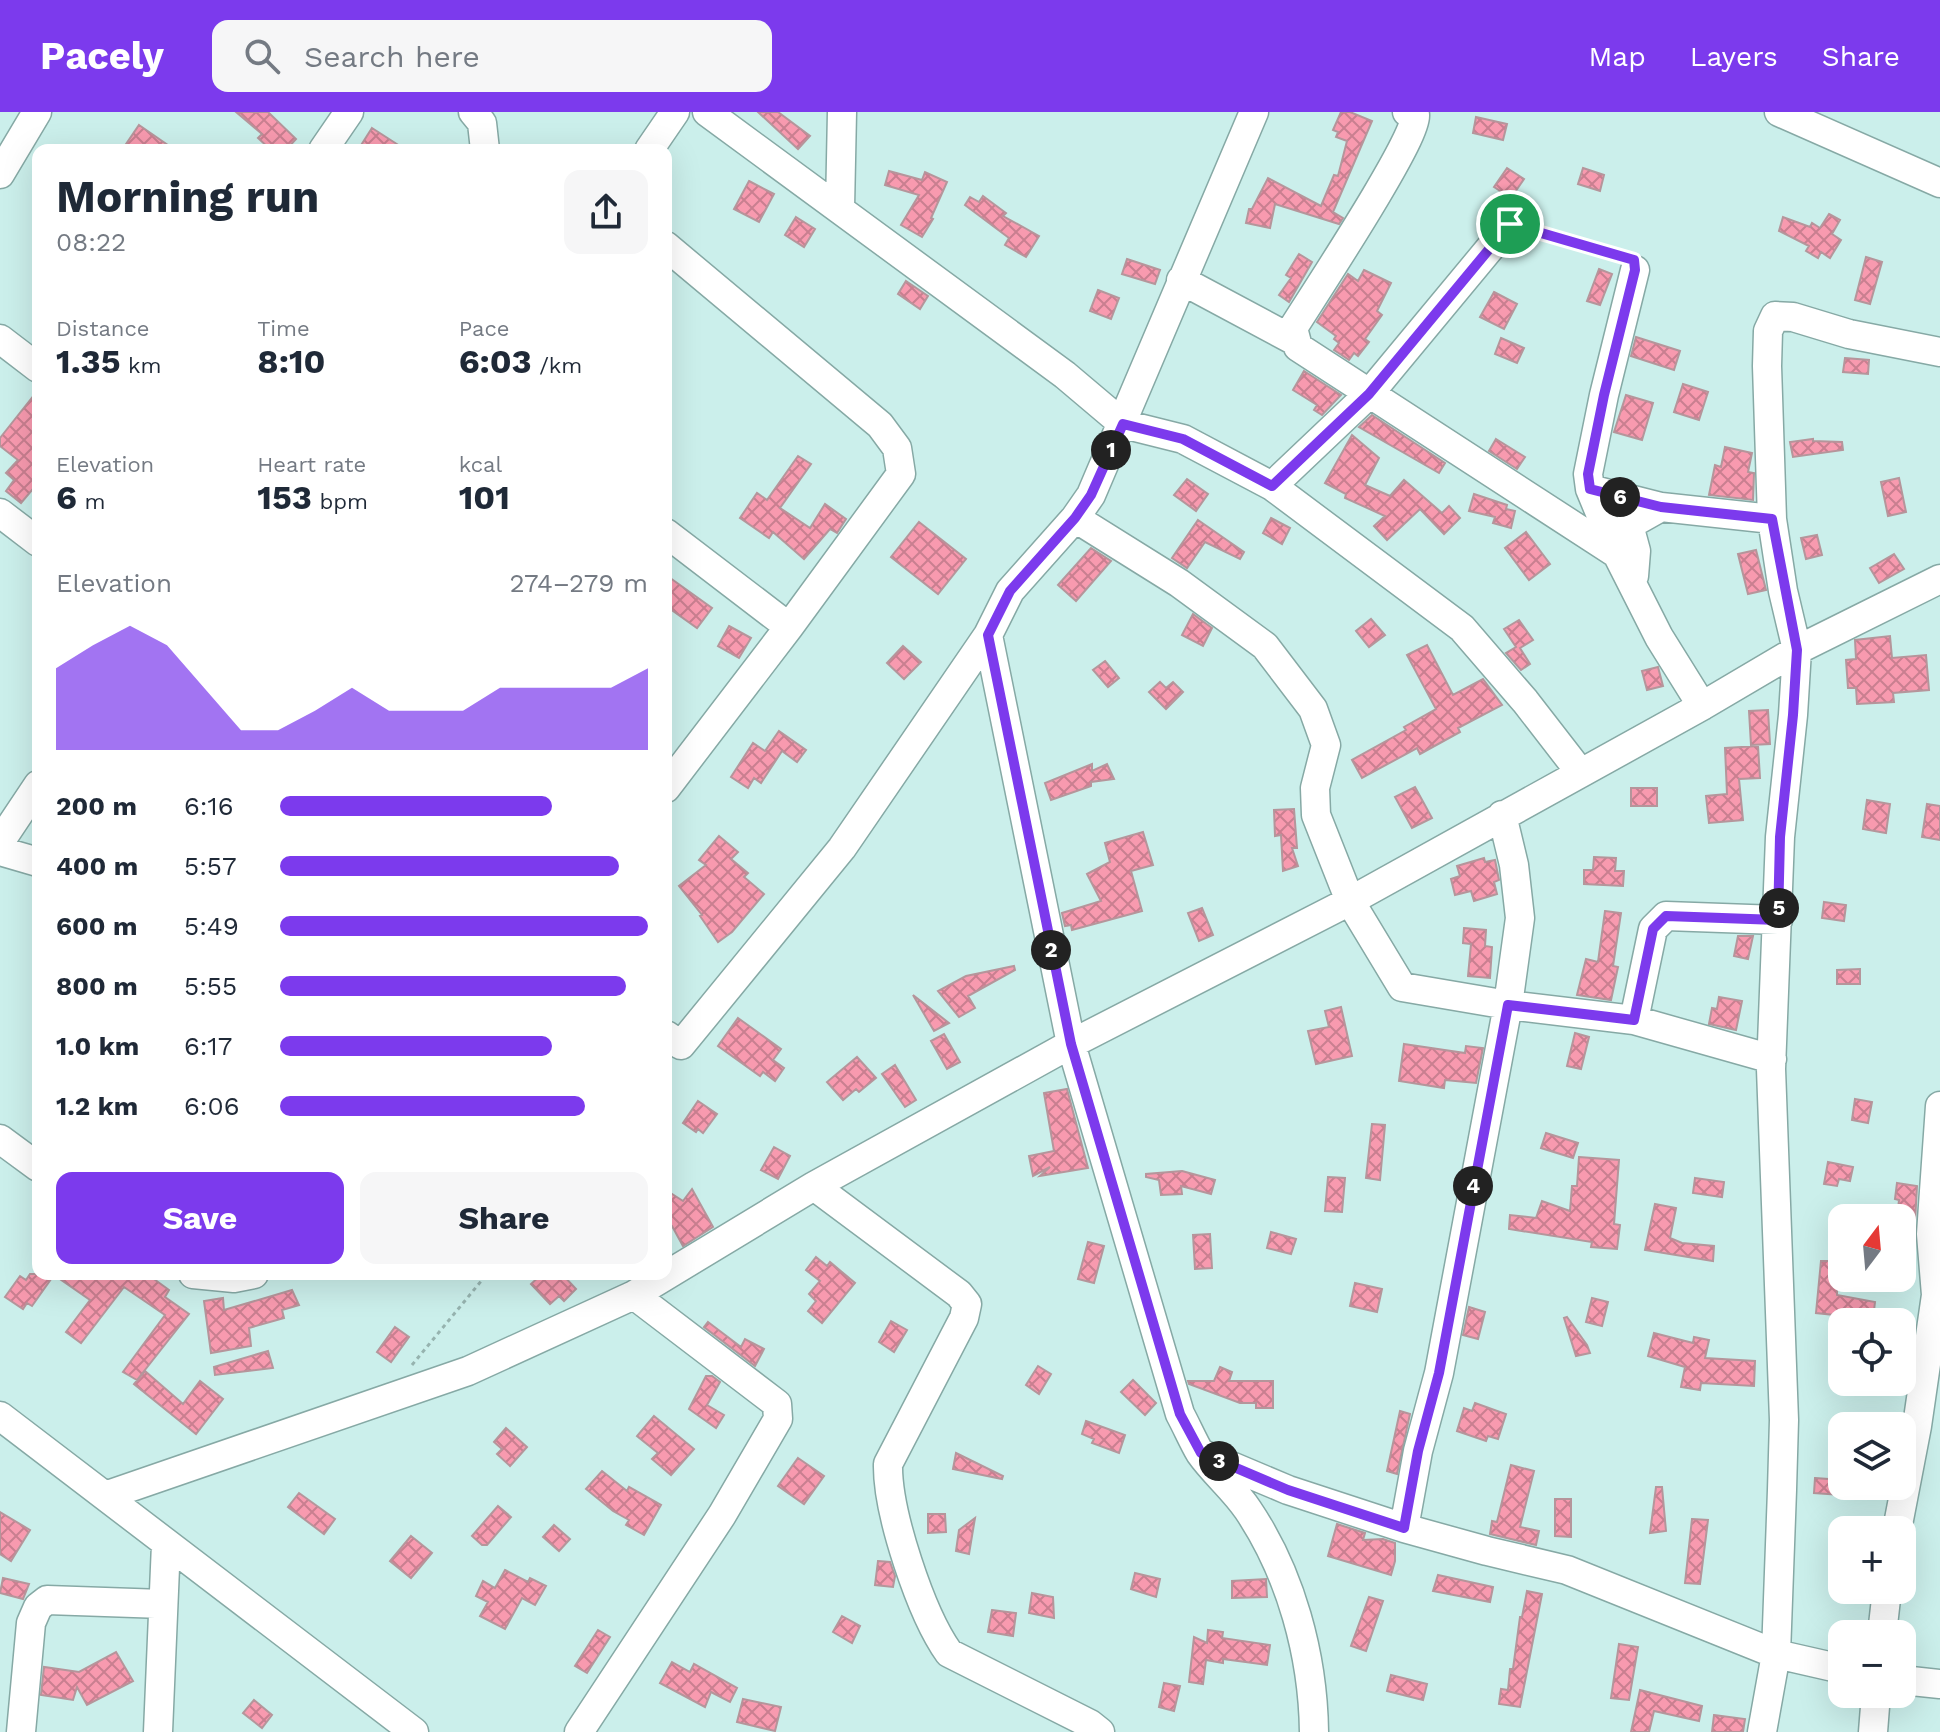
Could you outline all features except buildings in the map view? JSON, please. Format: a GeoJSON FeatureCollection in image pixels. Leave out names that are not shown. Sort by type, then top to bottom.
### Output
{"type":"FeatureCollection","features":[{"type":"Feature","properties":{"kind":"street"},"geometry":{"type":"LineString","coordinates":[[0,174],[37,112]]}},
{"type":"Feature","properties":{"kind":"street"},"geometry":{"type":"LineString","coordinates":[[327,144],[349,112]]}},
{"type":"Feature","properties":{"kind":"street"},"geometry":{"type":"LineString","coordinates":[[473,112],[482,123],[484,144]]}},
{"type":"Feature","properties":{"kind":"street"},"geometry":{"type":"LineString","coordinates":[[653,144],[675,112]]}},
{"type":"Feature","properties":{"kind":"street"},"geometry":{"type":"LineString","coordinates":[[707,112],[1065,375],[1123,424],[1183,439],[1272,486],[1462,628],[1525,701],[1580,772]]}},
{"type":"Feature","properties":{"kind":"street"},"geometry":{"type":"LineString","coordinates":[[840,208],[842,112]]}},
{"type":"Feature","properties":{"kind":"street"},"geometry":{"type":"LineString","coordinates":[[672,1039],[681,1045],[842,848],[988,635],[1010,591],[1075,518],[1091,495],[1254,112]]}},
{"type":"Feature","properties":{"kind":"street"},"geometry":{"type":"LineString","coordinates":[[1407,112],[1415,115],[1416,120],[1404,145],[1342,253],[1293,328],[1295,341],[1298,347],[1369,394],[1617,554]]}},
{"type":"Feature","properties":{"kind":"street"},"geometry":{"type":"LineString","coordinates":[[1779,112],[1940,183]]}},
{"type":"Feature","properties":{"kind":"street"},"geometry":{"type":"LineString","coordinates":[[1272,486],[1369,394],[1510,224]]}},
{"type":"Feature","properties":{"kind":"street"},"geometry":{"type":"LineString","coordinates":[[672,251],[880,425],[897,448],[901,474],[672,780]]}},
{"type":"Feature","properties":{"kind":"street"},"geometry":{"type":"LineString","coordinates":[[1635,270],[1604,395],[1588,474],[1590,489],[1633,589],[1702,706]]}},
{"type":"Feature","properties":{"kind":"street"},"geometry":{"type":"LineString","coordinates":[[1181,280],[1295,341]]}},
{"type":"Feature","properties":{"kind":"street"},"geometry":{"type":"LineString","coordinates":[[1762,1732],[1776,1654],[1784,1420],[1772,1059],[1780,837],[1797,650],[1772,519],[1768,331],[1775,316],[1793,317],[1849,334],[1940,352]]}},
{"type":"Feature","properties":{"kind":"street"},"geometry":{"type":"LineString","coordinates":[[0,339],[32,363]]}},
{"type":"Feature","properties":{"kind":"street"},"geometry":{"type":"LineString","coordinates":[[1590,489],[1661,507],[1772,519]]}},
{"type":"Feature","properties":{"kind":"street"},"geometry":{"type":"LineString","coordinates":[[1633,589],[1636,551],[1629,525],[1661,507]]}},
{"type":"Feature","properties":{"kind":"street"},"geometry":{"type":"LineString","coordinates":[[0,513],[32,537]]}},
{"type":"Feature","properties":{"kind":"street"},"geometry":{"type":"LineString","coordinates":[[1075,518],[1179,583],[1265,646],[1313,709],[1326,745],[1315,788],[1316,815],[1350,901],[1402,987],[1508,1005],[1634,1020],[1772,1059]]}},
{"type":"Feature","properties":{"kind":"street"},"geometry":{"type":"LineString","coordinates":[[672,538],[789,627]]}},
{"type":"Feature","properties":{"kind":"street"},"geometry":{"type":"LineString","coordinates":[[672,1272],[814,1186],[1071,1044],[1350,901],[1797,650],[1940,579]]}},
{"type":"Feature","properties":{"kind":"street"},"geometry":{"type":"LineString","coordinates":[[988,635],[1071,1044],[1180,1414],[1201,1453],[1247,1508],[1276,1559],[1301,1628],[1313,1700],[1314,1732]]}},
{"type":"Feature","properties":{"kind":"street"},"geometry":{"type":"LineString","coordinates":[[0,842],[32,794]]}},
{"type":"Feature","properties":{"kind":"street"},"geometry":{"type":"LineString","coordinates":[[1404,1528],[1418,1451],[1439,1373],[1508,1005],[1520,918],[1514,865],[1502,815]]}},
{"type":"Feature","properties":{"kind":"street"},"geometry":{"type":"LineString","coordinates":[[0,851],[32,860]]}},
{"type":"Feature","properties":{"kind":"street"},"geometry":{"type":"LineString","coordinates":[[1634,1020],[1653,929],[1666,916],[1778,920]]}},
{"type":"Feature","properties":{"kind":"street"},"geometry":{"type":"LineString","coordinates":[[1900,1516],[1917,1426],[1936,1295],[1940,1106]]}},
{"type":"Feature","properties":{"kind":"street"},"geometry":{"type":"LineString","coordinates":[[0,1139],[32,1163]]}},
{"type":"Feature","properties":{"kind":"street"},"geometry":{"type":"LineString","coordinates":[[814,1186],[959,1294],[967,1304],[964,1318],[888,1464],[888,1478],[907,1559],[937,1636],[949,1653],[1090,1724],[1100,1732]]}},
{"type":"Feature","properties":{"kind":"street"},"geometry":{"type":"LineString","coordinates":[[105,1496],[468,1371],[634,1295],[659,1280]]}},
{"type":"Feature","properties":{"kind":"street"},"geometry":{"type":"LineString","coordinates":[[579,1732],[722,1515],[778,1419],[777,1404],[634,1295]]}},
{"type":"Feature","properties":{"kind":"street"},"geometry":{"type":"LineString","coordinates":[[0,1416],[414,1732]]}},
{"type":"Feature","properties":{"kind":"street"},"geometry":{"type":"LineString","coordinates":[[1201,1453],[1288,1490],[1404,1528],[1567,1570],[1776,1654],[1828,1666]]}},
{"type":"Feature","properties":{"kind":"street"},"geometry":{"type":"LineString","coordinates":[[158,1732],[166,1544]]}},
{"type":"Feature","properties":{"kind":"street"},"geometry":{"type":"LineString","coordinates":[[21,1732],[31,1623],[38,1607],[47,1600],[163,1604]]}},
{"type":"Feature","properties":{"kind":"street"},"geometry":{"type":"LineString","coordinates":[[1916,1681],[1940,1684]]}},
{"type":"Feature","properties":{"kind":"street"},"geometry":{"type":"LineString","coordinates":[[1873,1732],[1875,1708]]}},
{"type":"Feature","properties":{"kind":"path"},"geometry":{"type":"LineString","coordinates":[[1510,224],[1634,260],[1635,270]]}},
{"type":"Feature","properties":{"kind":"path"},"geometry":{"type":"LineString","coordinates":[[410,1367],[482,1280]]}},
{"type":"Feature","properties":{"kind":"route"},"geometry":{"type":"LineString","coordinates":[[1510,224],[1634,260],[1635,270],[1588,474],[1590,489],[1661,507],[1772,519],[1783,591],[1797,650],[1780,837],[1778,920],[1666,916],[1653,929],[1634,1020],[1508,1005],[1439,1373],[1418,1451],[1404,1528],[1288,1490],[1201,1453],[1180,1414],[1071,1044],[988,635],[1010,591],[1075,518],[1091,495],[1123,424],[1183,439],[1272,486],[1369,394],[1510,224]]}}]}
